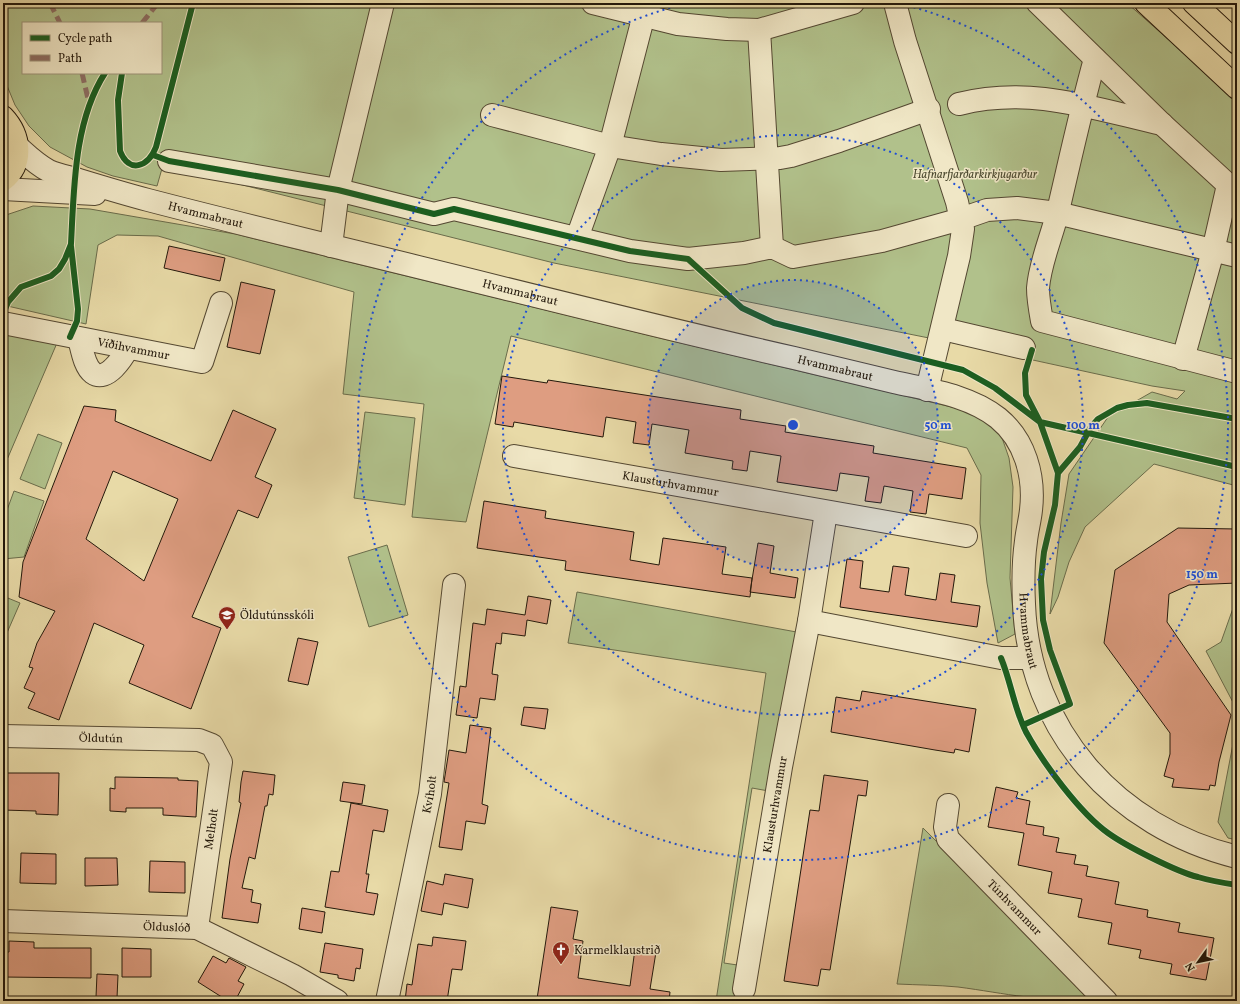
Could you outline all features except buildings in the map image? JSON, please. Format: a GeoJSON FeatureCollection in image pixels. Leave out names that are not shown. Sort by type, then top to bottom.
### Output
{"type":"FeatureCollection","features":[{"type":"Feature","properties":{"kind":"main road"},"geometry":{"type":"LineString","coordinates":[[1146,3],[1237,88]]}},
{"type":"Feature","properties":{"kind":"main road"},"geometry":{"type":"LineString","coordinates":[[1194,3],[1237,43]]}},
{"type":"Feature","properties":{"kind":"main road"},"geometry":{"type":"LineString","coordinates":[[3,117],[16,135],[18,147],[17,159],[12,170],[3,180]]}},
{"type":"Feature","properties":{"kind":"street"},"geometry":{"type":"LineString","coordinates":[[331,246],[338,190],[383,3]]}},
{"type":"Feature","properties":{"kind":"street"},"geometry":{"type":"LineString","coordinates":[[593,3],[645,10],[678,24],[727,29],[759,30],[853,3]]}},
{"type":"Feature","properties":{"kind":"street"},"geometry":{"type":"LineString","coordinates":[[895,3],[905,41],[929,109],[963,229],[959,256],[943,329],[927,390]]}},
{"type":"Feature","properties":{"kind":"street"},"geometry":{"type":"LineString","coordinates":[[1038,3],[1162,124],[1232,189],[1212,251],[1183,359]]}},
{"type":"Feature","properties":{"kind":"street"},"geometry":{"type":"LineString","coordinates":[[577,238],[610,146],[645,10]]}},
{"type":"Feature","properties":{"kind":"street"},"geometry":{"type":"LineString","coordinates":[[759,30],[772,248]]}},
{"type":"Feature","properties":{"kind":"street"},"geometry":{"type":"LineString","coordinates":[[1095,59],[1082,106],[1038,287],[1042,321],[1237,372]]}},
{"type":"Feature","properties":{"kind":"street"},"geometry":{"type":"LineString","coordinates":[[959,104],[989,97],[1010,96],[1058,100],[1162,124]]}},
{"type":"Feature","properties":{"kind":"street"},"geometry":{"type":"LineString","coordinates":[[492,115],[610,146],[661,154],[721,160],[780,158],[791,156],[929,109]]}},
{"type":"Feature","properties":{"kind":"street","name":"Hvammabraut"},"geometry":{"type":"LineString","coordinates":[[18,147],[33,162],[51,172],[131,195],[634,321],[927,390],[980,405],[1011,430],[1018,438],[1031,475],[1032,493],[1024,568],[1025,620],[1031,658],[1039,688],[1051,714],[1074,753],[1089,770],[1150,821],[1200,845],[1237,857]]}},
{"type":"Feature","properties":{"kind":"street"},"geometry":{"type":"LineString","coordinates":[[169,161],[338,190],[434,214],[454,209],[630,251],[688,259],[744,253],[772,248],[793,257],[882,241],[961,219],[987,210],[1000,209],[1033,209],[1057,213],[1237,256]]}},
{"type":"Feature","properties":{"kind":"street","name":"Hvammabraut"},"geometry":{"type":"LineString","coordinates":[[3,189],[131,195]]}},
{"type":"Feature","properties":{"kind":"street","name":"Víðihvammur"},"geometry":{"type":"LineString","coordinates":[[3,323],[202,362],[221,303]]}},
{"type":"Feature","properties":{"kind":"street"},"geometry":{"type":"LineString","coordinates":[[943,329],[1024,348]]}},
{"type":"Feature","properties":{"kind":"street"},"geometry":{"type":"LineString","coordinates":[[79,339],[86,362],[92,373],[97,375],[106,373],[115,368],[128,348]]}},
{"type":"Feature","properties":{"kind":"street","name":"Klausturhvammur"},"geometry":{"type":"LineString","coordinates":[[514,456],[966,536]]}},
{"type":"Feature","properties":{"kind":"street","name":"Klausturhvammur"},"geometry":{"type":"LineString","coordinates":[[744,989],[781,767],[809,621],[826,512]]}},
{"type":"Feature","properties":{"kind":"street","name":"Kvíholt"},"geometry":{"type":"LineString","coordinates":[[387,1001],[430,794],[454,585]]}},
{"type":"Feature","properties":{"kind":"street"},"geometry":{"type":"LineString","coordinates":[[809,621],[1001,658],[1031,658]]}},
{"type":"Feature","properties":{"kind":"street","name":"Öldutún"},"geometry":{"type":"LineString","coordinates":[[3,736],[199,740]]}},
{"type":"Feature","properties":{"kind":"street","name":"Melholt"},"geometry":{"type":"LineString","coordinates":[[197,928],[221,762],[212,745],[199,740]]}},
{"type":"Feature","properties":{"kind":"street","name":"Túnhvammur"},"geometry":{"type":"LineString","coordinates":[[948,805],[945,827],[948,839],[1106,1001]]}},
{"type":"Feature","properties":{"kind":"street","name":"Ölduslóð"},"geometry":{"type":"LineString","coordinates":[[3,921],[197,928],[292,976],[337,1001]]}},
{"type":"Feature","properties":{"kind":"green space","name":"Hafnarfjarðarkirkjugarður"},"geometry":{"type":"Polygon","coordinates":[[[3,3],[1127,3],[1237,100],[1237,486],[1154,464],[1085,527],[1069,562],[1058,597],[1050,614],[1061,523],[1069,474],[1108,417],[1152,392],[1177,399],[1185,391],[1152,386],[964,345],[554,263],[163,165],[157,186],[113,176],[87,167],[50,147],[29,126],[15,105],[3,76],[3,3]]]}},
{"type":"Feature","properties":{"kind":"green space"},"geometry":{"type":"Polygon","coordinates":[[[33,206],[90,209],[235,234],[668,340],[977,413],[1000,432],[1009,458],[1013,487],[1010,578],[1015,634],[998,643],[987,583],[980,523],[981,475],[967,448],[511,336],[466,522],[412,517],[424,404],[343,394],[354,292],[158,236],[117,235],[98,245],[86,324],[3,305],[3,216],[33,206]]]}},
{"type":"Feature","properties":{"kind":"green space"},"geometry":{"type":"Polygon","coordinates":[[[3,322],[60,336],[3,469],[3,391],[6,388],[3,385],[3,322]]]}},
{"type":"Feature","properties":{"kind":"green space"},"geometry":{"type":"Polygon","coordinates":[[[365,412],[415,418],[405,505],[354,498],[365,412]]]}},
{"type":"Feature","properties":{"kind":"green space"},"geometry":{"type":"Polygon","coordinates":[[[38,434],[62,443],[45,489],[20,479],[38,434]]]}},
{"type":"Feature","properties":{"kind":"green space"},"geometry":{"type":"Polygon","coordinates":[[[14,491],[44,501],[24,557],[3,559],[3,521],[14,491]]]}},
{"type":"Feature","properties":{"kind":"green space"},"geometry":{"type":"Polygon","coordinates":[[[387,545],[408,615],[369,627],[348,557],[387,545]]]}},
{"type":"Feature","properties":{"kind":"green space"},"geometry":{"type":"Polygon","coordinates":[[[577,592],[802,633],[774,792],[752,788],[724,963],[744,966],[737,1001],[716,1001],[766,673],[568,643],[577,592]]]}},
{"type":"Feature","properties":{"kind":"green space"},"geometry":{"type":"Polygon","coordinates":[[[3,596],[20,603],[3,642],[3,596]]]}},
{"type":"Feature","properties":{"kind":"green space"},"geometry":{"type":"Polygon","coordinates":[[[1237,597],[1237,710],[1206,651],[1221,642],[1237,597]]]}},
{"type":"Feature","properties":{"kind":"green space"},"geometry":{"type":"Polygon","coordinates":[[[1237,723],[1237,840],[1228,838],[1218,822],[1237,723]]]}},
{"type":"Feature","properties":{"kind":"green space"},"geometry":{"type":"Polygon","coordinates":[[[923,828],[1092,996],[1058,999],[1041,998],[1009,995],[958,987],[897,984],[923,828]]]}},
{"type":"Feature","properties":{"kind":"marked path"},"geometry":{"type":"LineString","coordinates":[[50,3],[60,22]]}},
{"type":"Feature","properties":{"kind":"marked path"},"geometry":{"type":"LineString","coordinates":[[143,22],[158,3]]}},
{"type":"Feature","properties":{"kind":"marked path"},"geometry":{"type":"LineString","coordinates":[[82,74],[89,103]]}},
{"type":"Feature","properties":{"kind":"marked path"},"geometry":{"type":"LineString","coordinates":[[3,293],[8,303]]}},
{"type":"Feature","properties":{"kind":"cycle path"},"geometry":{"type":"LineString","coordinates":[[122,74],[118,100],[120,151],[128,163],[138,165],[148,159],[153,154],[156,147],[193,3]]}},
{"type":"Feature","properties":{"kind":"cycle path"},"geometry":{"type":"LineString","coordinates":[[3,314],[8,302],[21,287],[51,276],[59,269],[65,259],[71,244],[73,200],[81,133],[87,112],[104,74]]}},
{"type":"Feature","properties":{"kind":"cycle path"},"geometry":{"type":"LineString","coordinates":[[153,155],[169,161],[338,190],[434,214],[454,209],[630,251],[688,259],[742,308],[774,323],[963,370],[995,388],[1040,422],[1237,467]]}},
{"type":"Feature","properties":{"kind":"cycle path"},"geometry":{"type":"LineString","coordinates":[[70,337],[77,321],[78,309],[71,246]]}},
{"type":"Feature","properties":{"kind":"cycle path"},"geometry":{"type":"LineString","coordinates":[[1032,350],[1025,373],[1026,395],[1040,422],[1058,473]]}},
{"type":"Feature","properties":{"kind":"cycle path"},"geometry":{"type":"LineString","coordinates":[[1023,725],[1070,704],[1050,650],[1043,620],[1041,579],[1044,552],[1055,505],[1058,473],[1080,447],[1091,427],[1098,419],[1117,408],[1147,403],[1237,419]]}},
{"type":"Feature","properties":{"kind":"cycle path"},"geometry":{"type":"LineString","coordinates":[[1001,658],[1018,714],[1026,732],[1042,758],[1063,787],[1097,824],[1127,845],[1178,870],[1208,880],[1237,885]]}},
{"type":"Feature","properties":{"kind":"place","name":"Öldutúnsskóli"},"geometry":{"type":"Point","coordinates":[227,630]}},
{"type":"Feature","properties":{"kind":"place","name":"Karmelklaustrið"},"geometry":{"type":"Point","coordinates":[561,965]}}]}
